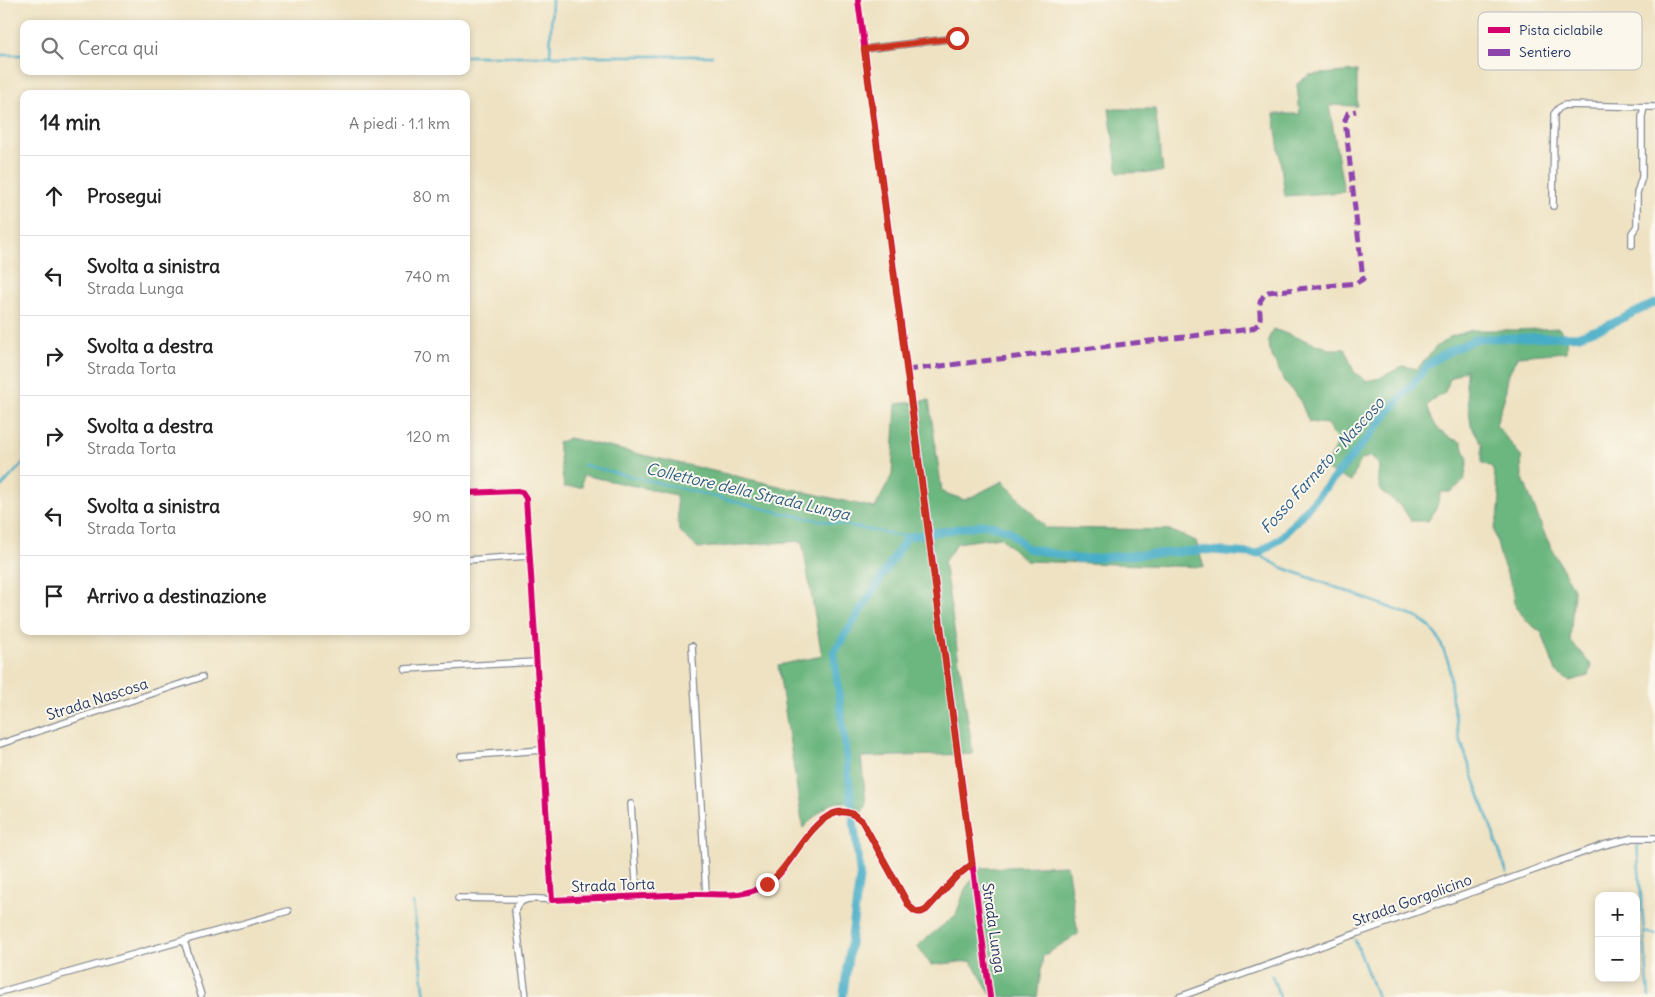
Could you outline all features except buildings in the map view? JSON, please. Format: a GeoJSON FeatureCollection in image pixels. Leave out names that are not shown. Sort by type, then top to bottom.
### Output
{"type":"FeatureCollection","features":[{"type":"Feature","properties":{"kind":"street","name":"Strada Lunga"},"geometry":{"type":"LineString","coordinates":[[858,0],[990,997]]}},
{"type":"Feature","properties":{"kind":"street"},"geometry":{"type":"LineString","coordinates":[[864,49],[957,38]]}},
{"type":"Feature","properties":{"kind":"street"},"geometry":{"type":"LineString","coordinates":[[1553,206],[1554,114],[1559,108],[1566,105],[1655,107]]}},
{"type":"Feature","properties":{"kind":"street"},"geometry":{"type":"LineString","coordinates":[[1632,245],[1632,233],[1637,226],[1637,193],[1642,177],[1642,117],[1644,107]]}},
{"type":"Feature","properties":{"kind":"street","name":"Strada Torta"},"geometry":{"type":"LineString","coordinates":[[470,493],[517,491],[522,492],[526,498],[552,900],[706,893],[726,896],[741,894],[763,887],[780,874],[813,828],[827,817],[846,813],[858,818],[870,832],[908,904],[915,911],[926,910],[956,877],[972,864]]}},
{"type":"Feature","properties":{"kind":"street"},"geometry":{"type":"LineString","coordinates":[[470,560],[530,556]]}},
{"type":"Feature","properties":{"kind":"street"},"geometry":{"type":"LineString","coordinates":[[692,646],[706,893]]}},
{"type":"Feature","properties":{"kind":"street"},"geometry":{"type":"LineString","coordinates":[[405,669],[536,662]]}},
{"type":"Feature","properties":{"kind":"street","name":"Strada Nascosa"},"geometry":{"type":"LineString","coordinates":[[0,744],[202,677]]}},
{"type":"Feature","properties":{"kind":"street"},"geometry":{"type":"LineString","coordinates":[[461,756],[542,750]]}},
{"type":"Feature","properties":{"kind":"street","name":"Strada Torta"},"geometry":{"type":"LineString","coordinates":[[631,804],[637,896]]}},
{"type":"Feature","properties":{"kind":"street","name":"Strada Gorgolicino"},"geometry":{"type":"LineString","coordinates":[[1179,997],[1597,847],[1627,839],[1655,838]]}},
{"type":"Feature","properties":{"kind":"street"},"geometry":{"type":"LineString","coordinates":[[458,898],[552,900]]}},
{"type":"Feature","properties":{"kind":"street"},"geometry":{"type":"LineString","coordinates":[[524,899],[517,906],[515,915],[526,997]]}},
{"type":"Feature","properties":{"kind":"street"},"geometry":{"type":"LineString","coordinates":[[0,992],[288,911]]}},
{"type":"Feature","properties":{"kind":"street"},"geometry":{"type":"LineString","coordinates":[[184,941],[200,995]]}},
{"type":"Feature","properties":{"kind":"green space"},"geometry":{"type":"Polygon","coordinates":[[[1357,71],[1357,106],[1329,105],[1344,192],[1285,196],[1274,114],[1300,114],[1297,84],[1309,75],[1357,71]]]}},
{"type":"Feature","properties":{"kind":"green space"},"geometry":{"type":"Polygon","coordinates":[[[1109,109],[1155,109],[1163,172],[1118,173],[1109,109]]]}},
{"type":"Feature","properties":{"kind":"green space"},"geometry":{"type":"Polygon","coordinates":[[[1559,328],[1567,340],[1566,352],[1518,356],[1509,373],[1496,425],[1521,456],[1522,476],[1545,535],[1574,591],[1570,640],[1592,666],[1588,676],[1569,681],[1556,672],[1542,633],[1529,623],[1516,608],[1513,589],[1501,559],[1494,530],[1499,511],[1500,497],[1492,467],[1482,463],[1482,444],[1471,425],[1466,386],[1466,369],[1450,379],[1444,394],[1432,400],[1427,406],[1439,430],[1461,442],[1468,459],[1464,481],[1450,492],[1441,492],[1436,509],[1428,521],[1411,521],[1405,511],[1380,489],[1380,466],[1371,456],[1361,460],[1351,482],[1325,469],[1338,442],[1327,424],[1309,422],[1299,398],[1285,383],[1269,350],[1268,340],[1273,329],[1330,349],[1345,349],[1354,372],[1366,381],[1380,378],[1403,366],[1417,369],[1436,347],[1450,337],[1472,330],[1559,328]]]}},
{"type":"Feature","properties":{"kind":"green space"},"geometry":{"type":"Polygon","coordinates":[[[929,400],[942,492],[965,500],[1003,481],[1046,528],[1169,530],[1196,541],[1204,567],[1026,561],[1000,537],[957,543],[944,562],[973,754],[861,757],[866,804],[862,812],[850,804],[835,803],[823,809],[803,828],[778,665],[822,656],[802,541],[698,548],[679,531],[676,495],[583,475],[582,487],[564,487],[558,443],[569,438],[875,508],[892,475],[896,404],[929,400]]]}},
{"type":"Feature","properties":{"kind":"green space"},"geometry":{"type":"Polygon","coordinates":[[[1067,865],[1078,934],[1043,956],[1037,997],[993,997],[971,961],[931,965],[917,946],[956,915],[965,889],[981,868],[1067,865]]]}},
{"type":"Feature","properties":{"kind":"waterway"},"geometry":{"type":"LineString","coordinates":[[550,56],[552,0]]}},
{"type":"Feature","properties":{"kind":"waterway"},"geometry":{"type":"LineString","coordinates":[[0,55],[20,55]]}},
{"type":"Feature","properties":{"kind":"waterway"},"geometry":{"type":"LineString","coordinates":[[470,56],[712,56]]}},
{"type":"Feature","properties":{"kind":"waterway","name":"Fosso Farneto - Nascoso"},"geometry":{"type":"LineString","coordinates":[[843,997],[860,875],[834,652],[907,537],[986,524],[1010,531],[1026,548],[1079,559],[1205,550],[1257,554],[1281,538],[1431,362],[1476,339],[1578,336],[1604,327],[1655,303]]}},
{"type":"Feature","properties":{"kind":"waterway","name":"Collettore della Strada Lunga"},"geometry":{"type":"LineString","coordinates":[[584,465],[782,513],[907,537]]}},
{"type":"Feature","properties":{"kind":"waterway","name":"Collettore della Strada Lunga"},"geometry":{"type":"LineString","coordinates":[[0,488],[20,466]]}},
{"type":"Feature","properties":{"kind":"waterway"},"geometry":{"type":"LineString","coordinates":[[1257,554],[1281,567],[1418,618],[1429,626],[1439,639],[1449,664],[1452,700],[1460,739],[1507,873]]}},
{"type":"Feature","properties":{"kind":"waterway"},"geometry":{"type":"LineString","coordinates":[[1637,844],[1649,997]]}},
{"type":"Feature","properties":{"kind":"waterway"},"geometry":{"type":"LineString","coordinates":[[413,903],[425,997]]}},
{"type":"Feature","properties":{"kind":"waterway"},"geometry":{"type":"LineString","coordinates":[[1644,932],[1655,934]]}},
{"type":"Feature","properties":{"kind":"waterway"},"geometry":{"type":"LineString","coordinates":[[1355,940],[1377,997]]}},
{"type":"Feature","properties":{"kind":"waterway"},"geometry":{"type":"LineString","coordinates":[[1272,976],[1280,997]]}},
{"type":"Feature","properties":{"kind":"marked path"},"geometry":{"type":"LineString","coordinates":[[907,370],[1251,329],[1259,321],[1260,302],[1268,292],[1356,283],[1363,279],[1345,120],[1348,113],[1356,111]]}},
{"type":"Feature","properties":{"kind":"cycle path"},"geometry":{"type":"LineString","coordinates":[[858,0],[990,997]]}},
{"type":"Feature","properties":{"kind":"cycle path"},"geometry":{"type":"LineString","coordinates":[[470,493],[517,491],[522,492],[526,498],[552,900],[746,893],[771,882],[781,872],[815,827],[826,817],[837,812],[849,813],[862,821],[908,904],[916,911],[926,910],[956,877],[972,864]]}},
{"type":"Feature","properties":{"kind":"route"},"geometry":{"type":"LineString","coordinates":[[767,884],[780,874],[813,828],[827,817],[840,813],[852,814],[862,821],[870,832],[908,904],[915,911],[920,912],[929,908],[946,887],[972,864],[864,49],[957,38]]}}]}
